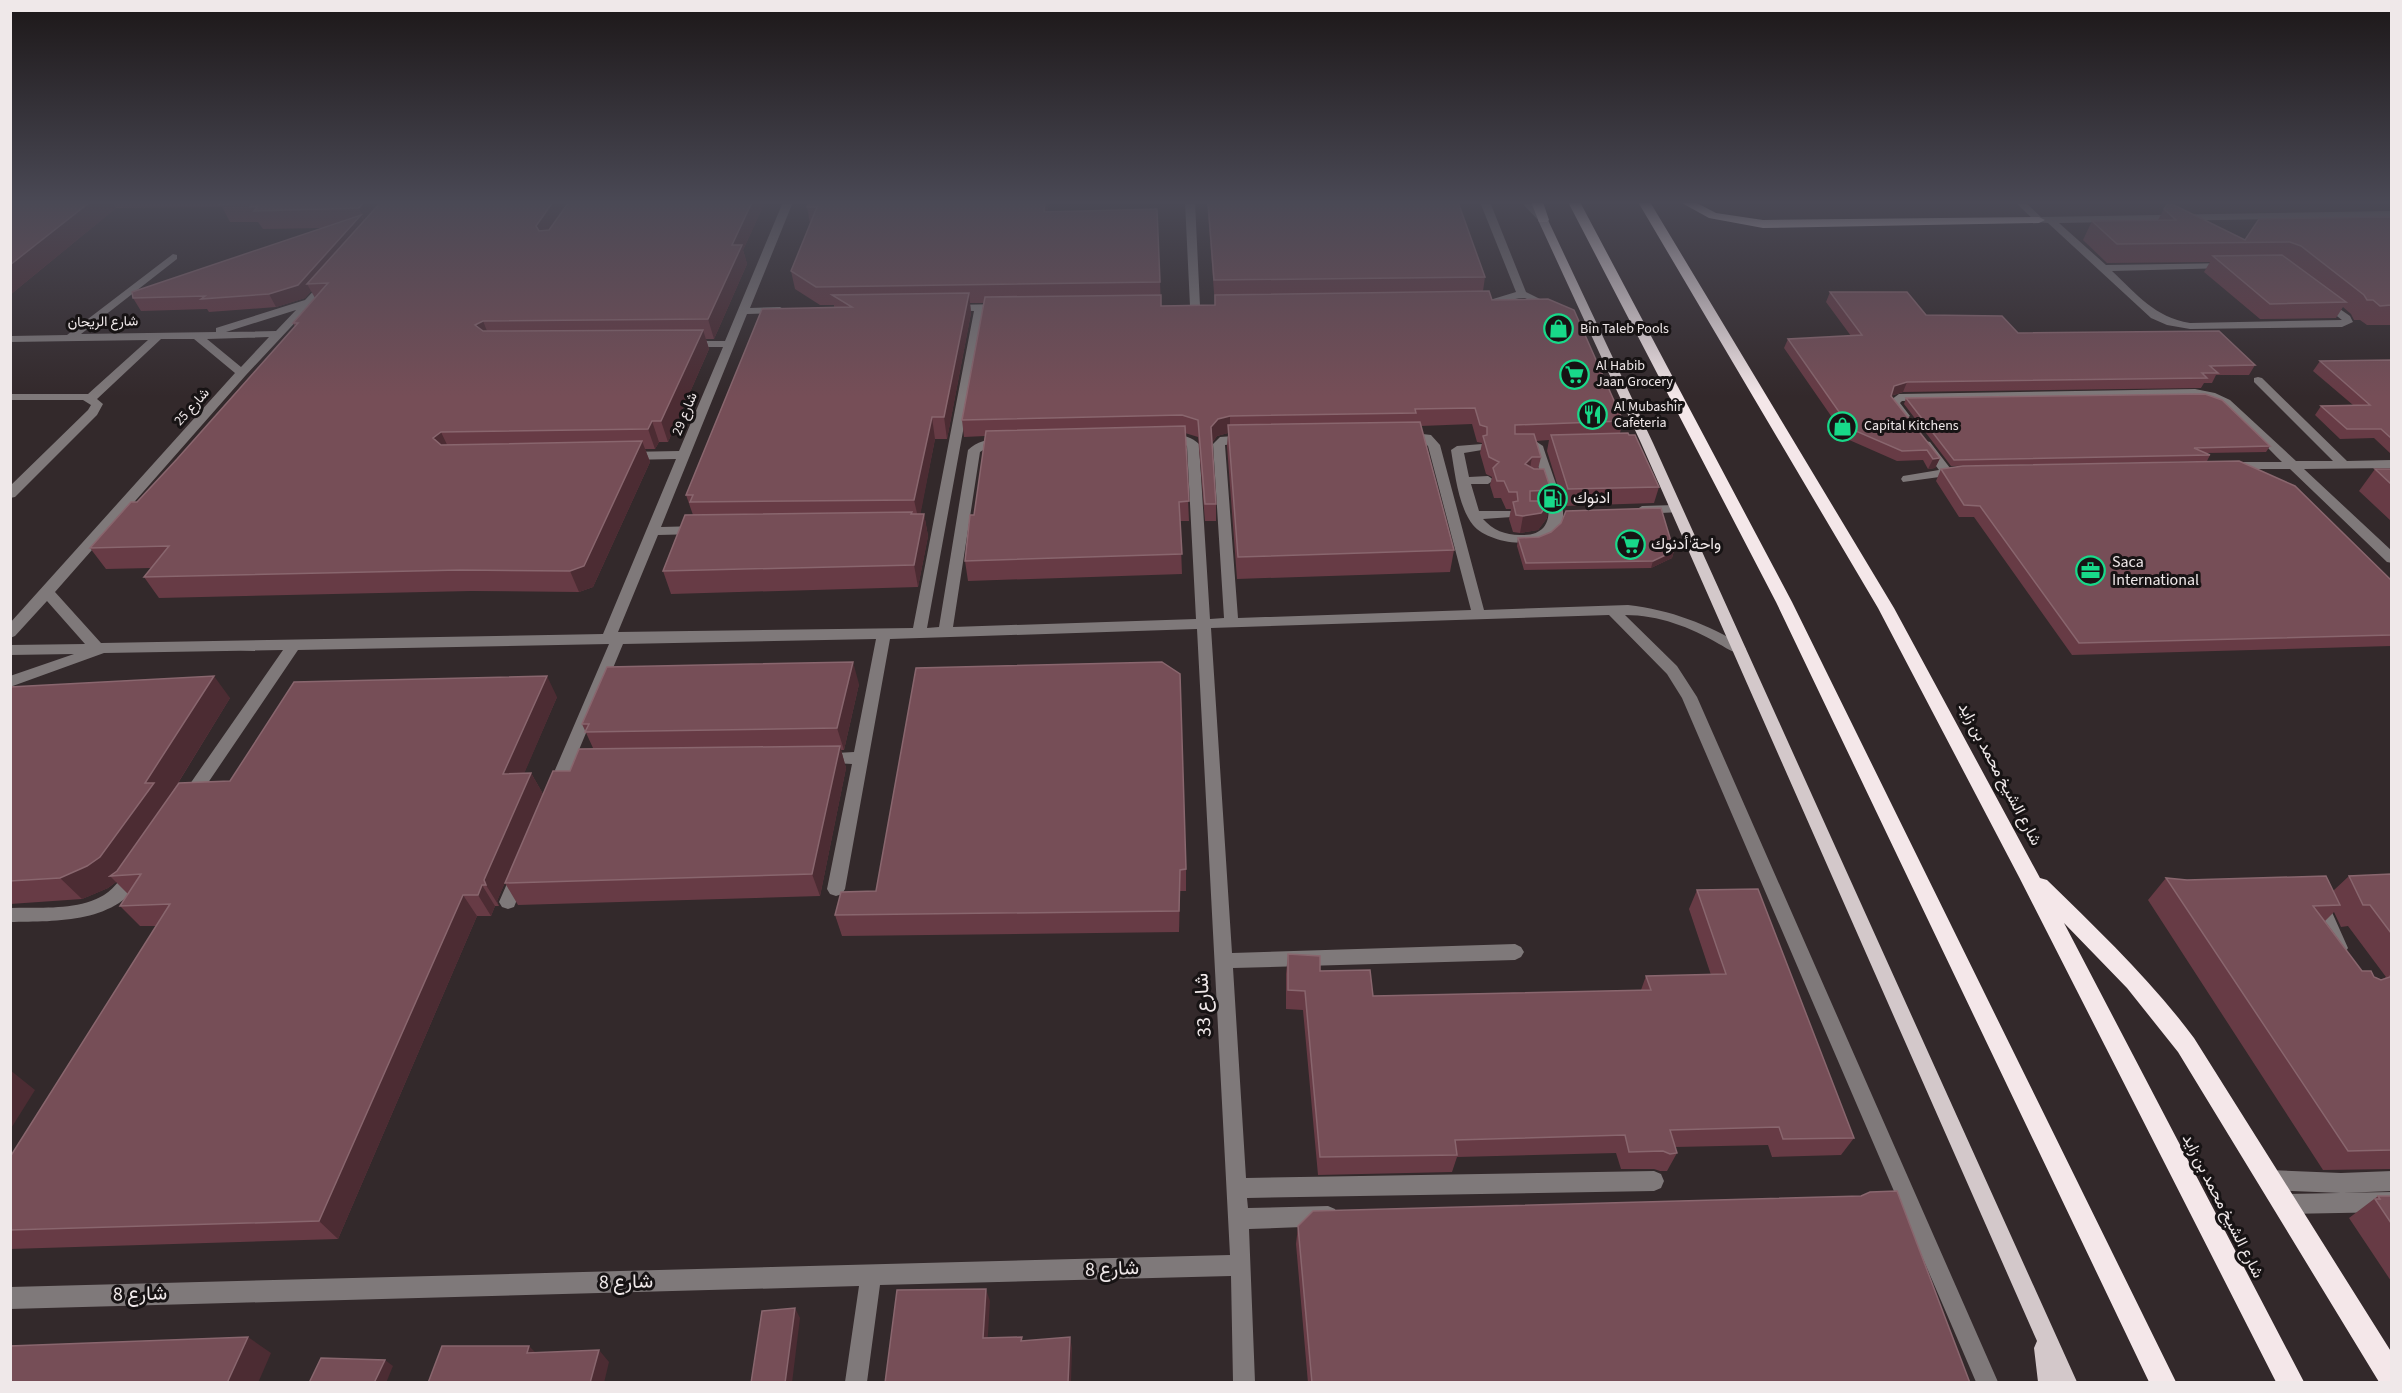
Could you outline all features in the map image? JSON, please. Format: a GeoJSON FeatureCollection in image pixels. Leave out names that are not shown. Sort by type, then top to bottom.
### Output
{"type":"FeatureCollection","features":[{"type":"Feature","properties":{"kind":"highway"},"geometry":{"type":"LineString","coordinates":[[1608,267],[1784,602],[2163,1383]]}},
{"type":"Feature","properties":{"kind":"highway","name":"شارع الشيخ محمد بن زايد"},"geometry":{"type":"LineString","coordinates":[[1683,267],[1886,608],[2028,874],[2272,1352],[2290,1383]]}},
{"type":"Feature","properties":{"kind":"highway"},"geometry":{"type":"LineString","coordinates":[[2028,874],[2120,965],[2165,1016],[2391,1379]]}},
{"type":"Feature","properties":{"kind":"highway"},"geometry":{"type":"LineString","coordinates":[[2272,1352],[2306,1383]]}},
{"type":"Feature","properties":{"kind":"main road"},"geometry":{"type":"LineString","coordinates":[[1564,267],[1641,444],[1675,509],[1739,649],[2066,1383]]}},
{"type":"Feature","properties":{"kind":"main road"},"geometry":{"type":"LineString","coordinates":[[2043,1333],[2049,1383]]}},
{"type":"Feature","properties":{"kind":"street"},"geometry":{"type":"LineString","coordinates":[[70,338],[160,267]]}},
{"type":"Feature","properties":{"kind":"street","name":"شارع 29"},"geometry":{"type":"LineString","coordinates":[[557,784],[653,531],[762,267]]}},
{"type":"Feature","properties":{"kind":"street"},"geometry":{"type":"LineString","coordinates":[[1184,306],[1201,306],[1197,267]]}},
{"type":"Feature","properties":{"kind":"street"},"geometry":{"type":"LineString","coordinates":[[1511,267],[1522,294]]}},
{"type":"Feature","properties":{"kind":"street"},"geometry":{"type":"LineString","coordinates":[[2104,268],[2147,267]]}},
{"type":"Feature","properties":{"kind":"street"},"geometry":{"type":"LineString","coordinates":[[2104,268],[2155,316],[2181,325],[2342,324],[2348,322],[2319,297]]}},
{"type":"Feature","properties":{"kind":"street","name":"شارع 25"},"geometry":{"type":"LineString","coordinates":[[10,633],[242,373],[332,277]]}},
{"type":"Feature","properties":{"kind":"street"},"geometry":{"type":"LineString","coordinates":[[1472,302],[1495,302],[1532,312],[1537,304],[1536,300],[1522,294],[1495,302]]}},
{"type":"Feature","properties":{"kind":"street","name":"شارع الريحان"},"geometry":{"type":"LineString","coordinates":[[197,336],[310,302]]}},
{"type":"Feature","properties":{"kind":"street"},"geometry":{"type":"LineString","coordinates":[[919,633],[933,528],[980,307]]}},
{"type":"Feature","properties":{"kind":"street"},"geometry":{"type":"LineString","coordinates":[[945,308],[1016,307]]}},
{"type":"Feature","properties":{"kind":"street"},"geometry":{"type":"LineString","coordinates":[[744,311],[792,310]]}},
{"type":"Feature","properties":{"kind":"street","name":"شارع الريحان"},"geometry":{"type":"LineString","coordinates":[[10,339],[279,334]]}},
{"type":"Feature","properties":{"kind":"street"},"geometry":{"type":"LineString","coordinates":[[10,398],[92,398],[158,336]]}},
{"type":"Feature","properties":{"kind":"street"},"geometry":{"type":"LineString","coordinates":[[197,336],[242,373]]}},
{"type":"Feature","properties":{"kind":"street"},"geometry":{"type":"LineString","coordinates":[[670,344],[730,344]]}},
{"type":"Feature","properties":{"kind":"street"},"geometry":{"type":"LineString","coordinates":[[2258,380],[2343,464]]}},
{"type":"Feature","properties":{"kind":"street"},"geometry":{"type":"LineString","coordinates":[[1946,471],[1895,404],[1895,399],[1903,397],[2195,392],[2211,395],[2226,402],[2391,559]]}},
{"type":"Feature","properties":{"kind":"street"},"geometry":{"type":"LineString","coordinates":[[10,494],[93,412],[97,404],[92,398]]}},
{"type":"Feature","properties":{"kind":"street"},"geometry":{"type":"LineString","coordinates":[[1391,436],[1421,436],[1434,445],[1479,616]]}},
{"type":"Feature","properties":{"kind":"street","name":"شارع 33"},"geometry":{"type":"LineString","coordinates":[[1158,439],[1185,439],[1193,444],[1241,1265],[1244,1383]]}},
{"type":"Feature","properties":{"kind":"street"},"geometry":{"type":"LineString","coordinates":[[1231,624],[1219,444],[1227,439],[1265,439]]}},
{"type":"Feature","properties":{"kind":"street"},"geometry":{"type":"LineString","coordinates":[[945,632],[974,450],[985,444],[1015,442]]}},
{"type":"Feature","properties":{"kind":"street"},"geometry":{"type":"LineString","coordinates":[[1478,447],[1457,450],[1474,515],[1478,522],[1492,532],[1510,538],[1524,539],[1546,533],[1553,527],[1556,512],[1537,446]]}},
{"type":"Feature","properties":{"kind":"street"},"geometry":{"type":"LineString","coordinates":[[618,456],[684,456]]}},
{"type":"Feature","properties":{"kind":"street"},"geometry":{"type":"LineString","coordinates":[[2219,466],[2391,464]]}},
{"type":"Feature","properties":{"kind":"street"},"geometry":{"type":"LineString","coordinates":[[1907,479],[1946,471],[1968,471]]}},
{"type":"Feature","properties":{"kind":"street"},"geometry":{"type":"LineString","coordinates":[[1464,481],[1488,480]]}},
{"type":"Feature","properties":{"kind":"street"},"geometry":{"type":"LineString","coordinates":[[1530,480],[1547,480]]}},
{"type":"Feature","properties":{"kind":"street"},"geometry":{"type":"LineString","coordinates":[[1629,510],[1675,509]]}},
{"type":"Feature","properties":{"kind":"street"},"geometry":{"type":"LineString","coordinates":[[1474,515],[1508,514]]}},
{"type":"Feature","properties":{"kind":"street"},"geometry":{"type":"LineString","coordinates":[[653,531],[713,530]]}},
{"type":"Feature","properties":{"kind":"street"},"geometry":{"type":"LineString","coordinates":[[46,592],[99,650]]}},
{"type":"Feature","properties":{"kind":"street"},"geometry":{"type":"LineString","coordinates":[[1613,611],[1666,663],[1689,697],[1987,1383]]}},
{"type":"Feature","properties":{"kind":"street"},"geometry":{"type":"LineString","coordinates":[[10,650],[99,650],[614,637],[884,634],[1613,611],[1655,612],[1686,620],[1739,649]]}},
{"type":"Feature","properties":{"kind":"street"},"geometry":{"type":"LineString","coordinates":[[836,889],[884,634]]}},
{"type":"Feature","properties":{"kind":"street"},"geometry":{"type":"LineString","coordinates":[[181,809],[294,645]]}},
{"type":"Feature","properties":{"kind":"street"},"geometry":{"type":"LineString","coordinates":[[10,682],[99,650]]}},
{"type":"Feature","properties":{"kind":"street"},"geometry":{"type":"LineString","coordinates":[[802,759],[861,758]]}},
{"type":"Feature","properties":{"kind":"street"},"geometry":{"type":"LineString","coordinates":[[566,763],[614,762]]}},
{"type":"Feature","properties":{"kind":"street"},"geometry":{"type":"LineString","coordinates":[[10,915],[77,913],[97,907],[117,896],[128,886],[148,858]]}},
{"type":"Feature","properties":{"kind":"street"},"geometry":{"type":"LineString","coordinates":[[508,902],[526,859]]}},
{"type":"Feature","properties":{"kind":"street"},"geometry":{"type":"LineString","coordinates":[[2323,887],[2312,888],[2345,960]]}},
{"type":"Feature","properties":{"kind":"street"},"geometry":{"type":"LineString","coordinates":[[1223,961],[1515,952]]}},
{"type":"Feature","properties":{"kind":"street"},"geometry":{"type":"LineString","coordinates":[[1235,1188],[1654,1180]]}},
{"type":"Feature","properties":{"kind":"street"},"geometry":{"type":"LineString","coordinates":[[2269,1180],[2341,1183],[2391,1181]]}},
{"type":"Feature","properties":{"kind":"street"},"geometry":{"type":"LineString","coordinates":[[2283,1204],[2391,1202]]}},
{"type":"Feature","properties":{"kind":"street"},"geometry":{"type":"LineString","coordinates":[[1238,1219],[1349,1216]]}},
{"type":"Feature","properties":{"kind":"street","name":"شارع 8"},"geometry":{"type":"LineString","coordinates":[[10,1298],[1241,1265]]}},
{"type":"Feature","properties":{"kind":"street"},"geometry":{"type":"LineString","coordinates":[[856,1383],[871,1276]]}},
{"type":"Feature","properties":{"kind":"building"},"geometry":{"type":"Polygon","coordinates":[[[206,267],[314,267],[298,285],[269,294],[201,299],[205,296],[133,298],[132,292],[206,267]]]}},
{"type":"Feature","properties":{"kind":"building"},"geometry":{"type":"Polygon","coordinates":[[[322,267],[732,267],[708,319],[483,321],[475,325],[483,331],[703,330],[661,421],[652,421],[648,429],[441,432],[433,438],[441,445],[642,441],[584,566],[570,571],[460,570],[144,577],[169,546],[90,548],[131,502],[137,502],[177,459],[298,323],[293,323],[328,283],[307,284],[322,267]]]}},
{"type":"Feature","properties":{"kind":"building"},"geometry":{"type":"Polygon","coordinates":[[[793,267],[1159,267],[1160,282],[816,287],[791,271],[793,267]]]}},
{"type":"Feature","properties":{"kind":"building"},"geometry":{"type":"Polygon","coordinates":[[[1213,267],[1481,267],[1485,277],[1214,280],[1213,267]]]}},
{"type":"Feature","properties":{"kind":"building"},"geometry":{"type":"Polygon","coordinates":[[[2226,267],[2298,267],[2346,302],[2270,304],[2226,267]]]}},
{"type":"Feature","properties":{"kind":"building"},"geometry":{"type":"Polygon","coordinates":[[[2328,267],[2391,267],[2391,305],[2380,306],[2373,300],[2367,300],[2364,295],[2328,267]]]}},
{"type":"Feature","properties":{"kind":"building"},"geometry":{"type":"Polygon","coordinates":[[[1489,291],[1492,300],[1548,299],[1574,310],[1623,421],[1515,425],[1515,434],[1534,434],[1541,457],[1532,457],[1525,464],[1534,469],[1544,469],[1551,490],[1530,491],[1530,501],[1550,501],[1541,513],[1516,515],[1513,502],[1518,501],[1517,492],[1509,492],[1504,481],[1497,481],[1493,468],[1499,462],[1489,457],[1483,436],[1487,435],[1487,427],[1480,425],[1475,408],[1415,409],[1416,413],[1230,416],[1218,419],[1211,427],[1216,504],[1205,504],[1198,420],[1182,415],[962,420],[985,297],[1161,295],[1161,306],[1215,305],[1215,295],[1489,291]]]}},
{"type":"Feature","properties":{"kind":"building"},"geometry":{"type":"Polygon","coordinates":[[[1830,292],[1907,292],[1926,315],[2002,316],[2018,333],[2219,331],[2255,365],[2210,366],[2218,373],[2202,373],[2207,378],[1907,382],[1894,386],[1891,396],[1940,458],[1933,459],[1927,450],[1902,451],[1851,429],[1788,339],[1862,335],[1830,292]]]}},
{"type":"Feature","properties":{"kind":"building"},"geometry":{"type":"Polygon","coordinates":[[[969,293],[944,417],[932,417],[914,500],[690,502],[693,495],[686,495],[762,309],[852,307],[832,295],[969,293]]]}},
{"type":"Feature","properties":{"kind":"building"},"geometry":{"type":"Polygon","coordinates":[[[2391,360],[2391,438],[2381,429],[2347,429],[2321,406],[2370,405],[2320,361],[2391,360]]]}},
{"type":"Feature","properties":{"kind":"building"},"geometry":{"type":"Polygon","coordinates":[[[2205,394],[2222,400],[2270,446],[2194,448],[2210,455],[1954,460],[1906,398],[2205,394]]]}},
{"type":"Feature","properties":{"kind":"building"},"geometry":{"type":"Polygon","coordinates":[[[1420,422],[1454,550],[1238,557],[1228,425],[1420,422]]]}},
{"type":"Feature","properties":{"kind":"building"},"geometry":{"type":"Polygon","coordinates":[[[1185,426],[1189,501],[1179,502],[1182,554],[965,561],[970,515],[974,515],[986,431],[1185,426]]]}},
{"type":"Feature","properties":{"kind":"building"},"geometry":{"type":"Polygon","coordinates":[[[1628,433],[1635,435],[1659,487],[1568,489],[1551,435],[1628,433]]]}},
{"type":"Feature","properties":{"kind":"building"},"geometry":{"type":"Polygon","coordinates":[[[2239,461],[2295,486],[2391,580],[2391,635],[2079,643],[1980,506],[1964,505],[1941,469],[1963,466],[2239,461]]]}},
{"type":"Feature","properties":{"kind":"building"},"geometry":{"type":"Polygon","coordinates":[[[2375,469],[2391,469],[2391,484],[2375,469]]]}},
{"type":"Feature","properties":{"kind":"building"},"geometry":{"type":"Polygon","coordinates":[[[1661,508],[1674,551],[1653,561],[1526,563],[1518,538],[1539,537],[1551,532],[1561,523],[1566,511],[1661,508]]]}},
{"type":"Feature","properties":{"kind":"building"},"geometry":{"type":"Polygon","coordinates":[[[912,512],[911,514],[924,514],[914,565],[663,571],[685,515],[912,512]]]}},
{"type":"Feature","properties":{"kind":"building"},"geometry":{"type":"Polygon","coordinates":[[[853,662],[837,728],[585,732],[589,724],[582,724],[607,667],[853,662]]]}},
{"type":"Feature","properties":{"kind":"building"},"geometry":{"type":"Polygon","coordinates":[[[1162,662],[1180,674],[1186,869],[1180,870],[1179,911],[835,915],[841,892],[876,891],[916,668],[1162,662]]]}},
{"type":"Feature","properties":{"kind":"building"},"geometry":{"type":"Polygon","coordinates":[[[214,676],[145,783],[154,783],[100,857],[87,866],[60,878],[10,881],[10,687],[214,676]]]}},
{"type":"Feature","properties":{"kind":"building"},"geometry":{"type":"Polygon","coordinates":[[[547,676],[503,774],[531,773],[484,880],[486,885],[482,885],[478,895],[463,895],[319,1221],[10,1230],[10,1157],[170,904],[120,906],[141,874],[110,876],[117,871],[179,783],[230,781],[294,682],[547,676]]]}},
{"type":"Feature","properties":{"kind":"building"},"geometry":{"type":"Polygon","coordinates":[[[840,746],[812,874],[505,883],[553,771],[570,771],[579,749],[840,746]]]}},
{"type":"Feature","properties":{"kind":"building"},"geometry":{"type":"Polygon","coordinates":[[[2391,874],[2391,933],[2370,905],[2363,905],[2349,876],[2391,874]]]}},
{"type":"Feature","properties":{"kind":"building"},"geometry":{"type":"Polygon","coordinates":[[[2326,876],[2340,905],[2313,906],[2362,971],[2371,971],[2374,977],[2381,980],[2390,977],[2391,974],[2391,1150],[2348,1151],[2166,878],[2187,880],[2326,876]]]}},
{"type":"Feature","properties":{"kind":"building"},"geometry":{"type":"Polygon","coordinates":[[[1758,889],[1854,1138],[1783,1139],[1779,1127],[1670,1130],[1677,1153],[1629,1152],[1625,1135],[1455,1140],[1457,1155],[1320,1157],[1305,991],[1288,990],[1288,954],[1320,956],[1320,971],[1370,970],[1373,996],[1651,990],[1646,976],[1726,974],[1697,890],[1758,889]]]}},
{"type":"Feature","properties":{"kind":"building"},"geometry":{"type":"Polygon","coordinates":[[[1897,1191],[1970,1383],[1312,1383],[1298,1226],[1313,1211],[1861,1196],[1870,1192],[1897,1191]]]}},
{"type":"Feature","properties":{"kind":"building"},"geometry":{"type":"Polygon","coordinates":[[[2378,1196],[2391,1196],[2391,1223],[2375,1199],[2380,1199],[2378,1196]]]}},
{"type":"Feature","properties":{"kind":"building"},"geometry":{"type":"Polygon","coordinates":[[[986,1289],[983,1338],[1022,1337],[1021,1341],[1070,1337],[1068,1383],[885,1383],[897,1290],[986,1289]]]}},
{"type":"Feature","properties":{"kind":"building"},"geometry":{"type":"Polygon","coordinates":[[[795,1308],[785,1383],[751,1383],[762,1311],[795,1308]]]}},
{"type":"Feature","properties":{"kind":"building"},"geometry":{"type":"Polygon","coordinates":[[[248,1337],[227,1383],[10,1383],[10,1346],[248,1337]]]}},
{"type":"Feature","properties":{"kind":"building"},"geometry":{"type":"Polygon","coordinates":[[[442,1346],[529,1346],[527,1353],[599,1350],[590,1383],[428,1383],[442,1346]]]}},
{"type":"Feature","properties":{"kind":"building"},"geometry":{"type":"Polygon","coordinates":[[[321,1358],[385,1360],[374,1383],[309,1383],[321,1358]]]}},
{"type":"Feature","properties":{"kind":"place","name":"Bin Taleb Pools"},"geometry":{"type":"Point","coordinates":[1559,329]}},
{"type":"Feature","properties":{"kind":"place","name":"Al Habib Jaan Grocery"},"geometry":{"type":"Point","coordinates":[1575,374]}},
{"type":"Feature","properties":{"kind":"place","name":"Al Mubashir Cafeteria"},"geometry":{"type":"Point","coordinates":[1593,415]}},
{"type":"Feature","properties":{"kind":"place","name":"Capital Kitchens"},"geometry":{"type":"Point","coordinates":[1843,426]}},
{"type":"Feature","properties":{"kind":"place","name":"ادنوك"},"geometry":{"type":"Point","coordinates":[1552,498]}},
{"type":"Feature","properties":{"kind":"place","name":"واحة أدنوك"},"geometry":{"type":"Point","coordinates":[1630,544]}},
{"type":"Feature","properties":{"kind":"place","name":"Saca International"},"geometry":{"type":"Point","coordinates":[2091,571]}}]}
